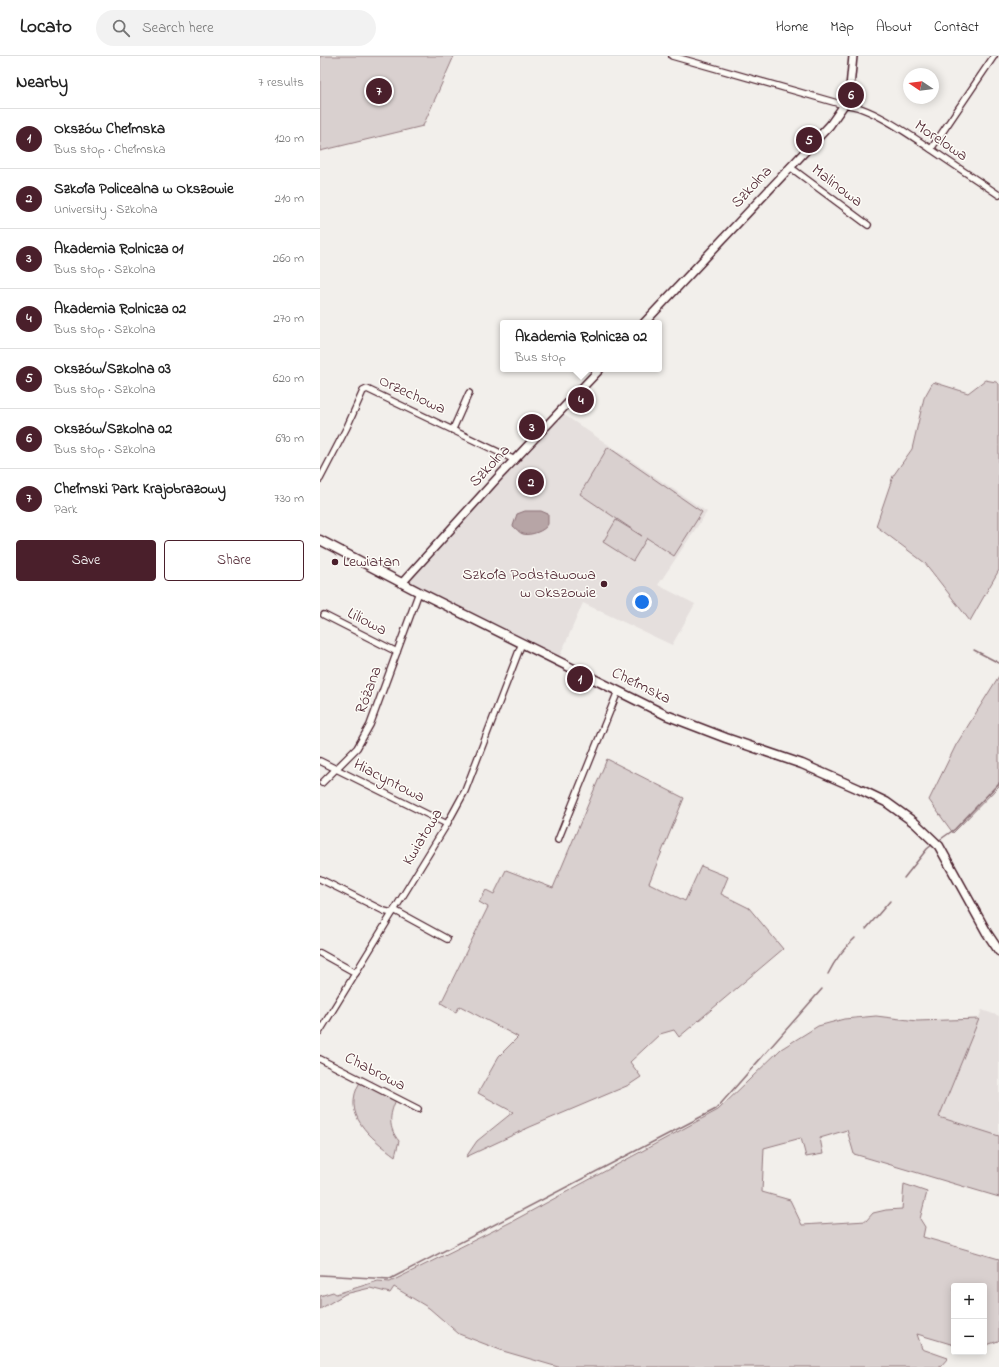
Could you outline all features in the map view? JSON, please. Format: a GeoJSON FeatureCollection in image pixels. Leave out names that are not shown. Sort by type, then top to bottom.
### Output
{"type":"FeatureCollection","features":[{"type":"Feature","properties":{"kind":"main road","name":"Chełmska"},"geometry":{"type":"LineString","coordinates":[[320,540],[402,583],[672,718],[802,764],[886,802],[915,822],[939,846],[999,952]]}},
{"type":"Feature","properties":{"kind":"street","name":"Morelowa"},"geometry":{"type":"LineString","coordinates":[[672,56],[844,105],[851,105],[868,112],[899,127],[999,195]]}},
{"type":"Feature","properties":{"kind":"street","name":"Szkolna"},"geometry":{"type":"LineString","coordinates":[[647,320],[830,125],[844,105],[850,87],[852,56]]}},
{"type":"Feature","properties":{"kind":"street"},"geometry":{"type":"LineString","coordinates":[[931,149],[994,56]]}},
{"type":"Feature","properties":{"kind":"street","name":"Malinowa"},"geometry":{"type":"LineString","coordinates":[[790,167],[868,226]]}},
{"type":"Feature","properties":{"kind":"street","name":"Szkolna"},"geometry":{"type":"LineString","coordinates":[[402,583],[597,372]]}},
{"type":"Feature","properties":{"kind":"street","name":"Orzechowa"},"geometry":{"type":"LineString","coordinates":[[320,480],[347,427],[363,391],[367,389],[515,460]]}},
{"type":"Feature","properties":{"kind":"street","name":"Orzechowa"},"geometry":{"type":"LineString","coordinates":[[453,429],[468,392]]}},
{"type":"Feature","properties":{"kind":"street","name":"Różana"},"geometry":{"type":"LineString","coordinates":[[322,783],[357,748],[364,738],[420,592]]}},
{"type":"Feature","properties":{"kind":"street","name":"Liliowa"},"geometry":{"type":"LineString","coordinates":[[324,615],[397,652]]}},
{"type":"Feature","properties":{"kind":"street","name":"Kwiatowa"},"geometry":{"type":"LineString","coordinates":[[320,1031],[447,824],[465,791],[522,643]]}},
{"type":"Feature","properties":{"kind":"street"},"geometry":{"type":"LineString","coordinates":[[558,840],[618,691]]}},
{"type":"Feature","properties":{"kind":"street","name":"Hiacyntowa"},"geometry":{"type":"LineString","coordinates":[[320,761],[447,824]]}},
{"type":"Feature","properties":{"kind":"street"},"geometry":{"type":"LineString","coordinates":[[320,879],[384,911],[393,912],[447,939]]}},
{"type":"Feature","properties":{"kind":"street"},"geometry":{"type":"LineString","coordinates":[[320,953],[356,972]]}},
{"type":"Feature","properties":{"kind":"street","name":"Chabrowa"},"geometry":{"type":"LineString","coordinates":[[320,1059],[418,1108]]}},
{"type":"Feature","properties":{"kind":"shaded area"},"geometry":{"type":"Polygon","coordinates":[[[320,56],[454,56],[423,126],[320,151],[320,56]]]}},
{"type":"Feature","properties":{"kind":"shaded area"},"geometry":{"type":"Polygon","coordinates":[[[985,380],[999,384],[999,570],[970,621],[925,563],[876,526],[893,476],[912,449],[924,398],[933,382],[968,393],[985,380]]]}},
{"type":"Feature","properties":{"kind":"shaded area"},"geometry":{"type":"Polygon","coordinates":[[[563,414],[707,512],[658,585],[695,604],[672,645],[583,603],[559,658],[407,583],[563,414]]]}},
{"type":"Feature","properties":{"kind":"shaded area"},"geometry":{"type":"Polygon","coordinates":[[[608,447],[702,512],[674,556],[647,538],[633,561],[603,542],[616,520],[642,536],[580,494],[608,447]]]}},
{"type":"Feature","properties":{"kind":"shaded area"},"geometry":{"type":"Polygon","coordinates":[[[525,511],[541,511],[548,514],[548,524],[544,529],[537,532],[526,534],[519,532],[513,526],[517,514],[525,511]]]}},
{"type":"Feature","properties":{"kind":"shaded area"},"geometry":{"type":"Polygon","coordinates":[[[999,676],[999,786],[953,833],[929,800],[956,745],[999,676]]]}},
{"type":"Feature","properties":{"kind":"shaded area"},"geometry":{"type":"Polygon","coordinates":[[[607,759],[684,798],[649,883],[685,901],[701,866],[728,877],[721,894],[749,908],[783,949],[679,1037],[674,1030],[660,1034],[630,1062],[641,1077],[629,1085],[530,1127],[466,1157],[477,1141],[513,1112],[478,1093],[499,1056],[518,1037],[460,1006],[456,1012],[441,1003],[488,907],[479,902],[486,890],[494,894],[506,870],[553,888],[607,759]]]}},
{"type":"Feature","properties":{"kind":"shaded area"},"geometry":{"type":"Polygon","coordinates":[[[982,1010],[999,1016],[999,1136],[938,1118],[982,1010]]]}},
{"type":"Feature","properties":{"kind":"shaded area"},"geometry":{"type":"Polygon","coordinates":[[[876,1016],[917,1021],[979,1019],[939,1117],[999,1136],[999,1197],[854,1154],[847,1130],[820,1138],[823,1154],[806,1157],[801,1138],[764,1148],[762,1192],[790,1200],[802,1225],[866,1221],[873,1213],[902,1209],[904,1184],[927,1192],[920,1219],[925,1227],[923,1237],[999,1259],[998,1341],[987,1345],[987,1283],[951,1283],[951,1344],[917,1334],[922,1349],[948,1358],[940,1367],[558,1367],[503,1351],[459,1334],[429,1308],[394,1287],[390,1293],[370,1288],[345,1294],[320,1309],[320,1296],[333,1292],[336,1294],[378,1281],[390,1282],[511,1222],[718,1110],[781,1049],[818,1026],[844,1019],[876,1016]]]}},
{"type":"Feature","properties":{"kind":"shaded area"},"geometry":{"type":"Polygon","coordinates":[[[360,1082],[396,1100],[391,1116],[391,1126],[399,1141],[395,1156],[368,1133],[356,1115],[354,1105],[355,1094],[360,1082]]]}},
{"type":"Feature","properties":{"kind":"waterway"},"geometry":{"type":"LineString","coordinates":[[974,650],[999,663]]}},
{"type":"Feature","properties":{"kind":"waterway"},"geometry":{"type":"LineString","coordinates":[[938,841],[955,829],[999,783]]}},
{"type":"Feature","properties":{"kind":"waterway"},"geometry":{"type":"LineString","coordinates":[[904,878],[927,849],[933,844]]}},
{"type":"Feature","properties":{"kind":"waterway"},"geometry":{"type":"LineString","coordinates":[[866,929],[890,901]]}},
{"type":"Feature","properties":{"kind":"waterway"},"geometry":{"type":"LineString","coordinates":[[828,974],[840,954],[855,938]]}},
{"type":"Feature","properties":{"kind":"waterway"},"geometry":{"type":"LineString","coordinates":[[320,1275],[390,1279],[716,1109],[822,989]]}},
{"type":"Feature","properties":{"kind":"place","name":"Chełmski Park Krajobrazowy"},"geometry":{"type":"Point","coordinates":[379,91]}},
{"type":"Feature","properties":{"kind":"place","name":"Okszów/Szkolna 02"},"geometry":{"type":"Point","coordinates":[851,95]}},
{"type":"Feature","properties":{"kind":"place","name":"Okszów/Szkolna 03"},"geometry":{"type":"Point","coordinates":[809,140]}},
{"type":"Feature","properties":{"kind":"place","name":"Akademia Rolnicza 02"},"geometry":{"type":"Point","coordinates":[581,400]}},
{"type":"Feature","properties":{"kind":"place","name":"Akademia Rolnicza 01"},"geometry":{"type":"Point","coordinates":[532,427]}},
{"type":"Feature","properties":{"kind":"place","name":"Szkoła Policealna w Okszowie"},"geometry":{"type":"Point","coordinates":[531,482]}},
{"type":"Feature","properties":{"kind":"place","name":"Lewiatan"},"geometry":{"type":"Point","coordinates":[335,562]}},
{"type":"Feature","properties":{"kind":"place","name":"Szkoła Podstawowa w Okszowie"},"geometry":{"type":"Point","coordinates":[604,584]}},
{"type":"Feature","properties":{"kind":"place","name":"Okszów Chełmska"},"geometry":{"type":"Point","coordinates":[580,679]}}]}
